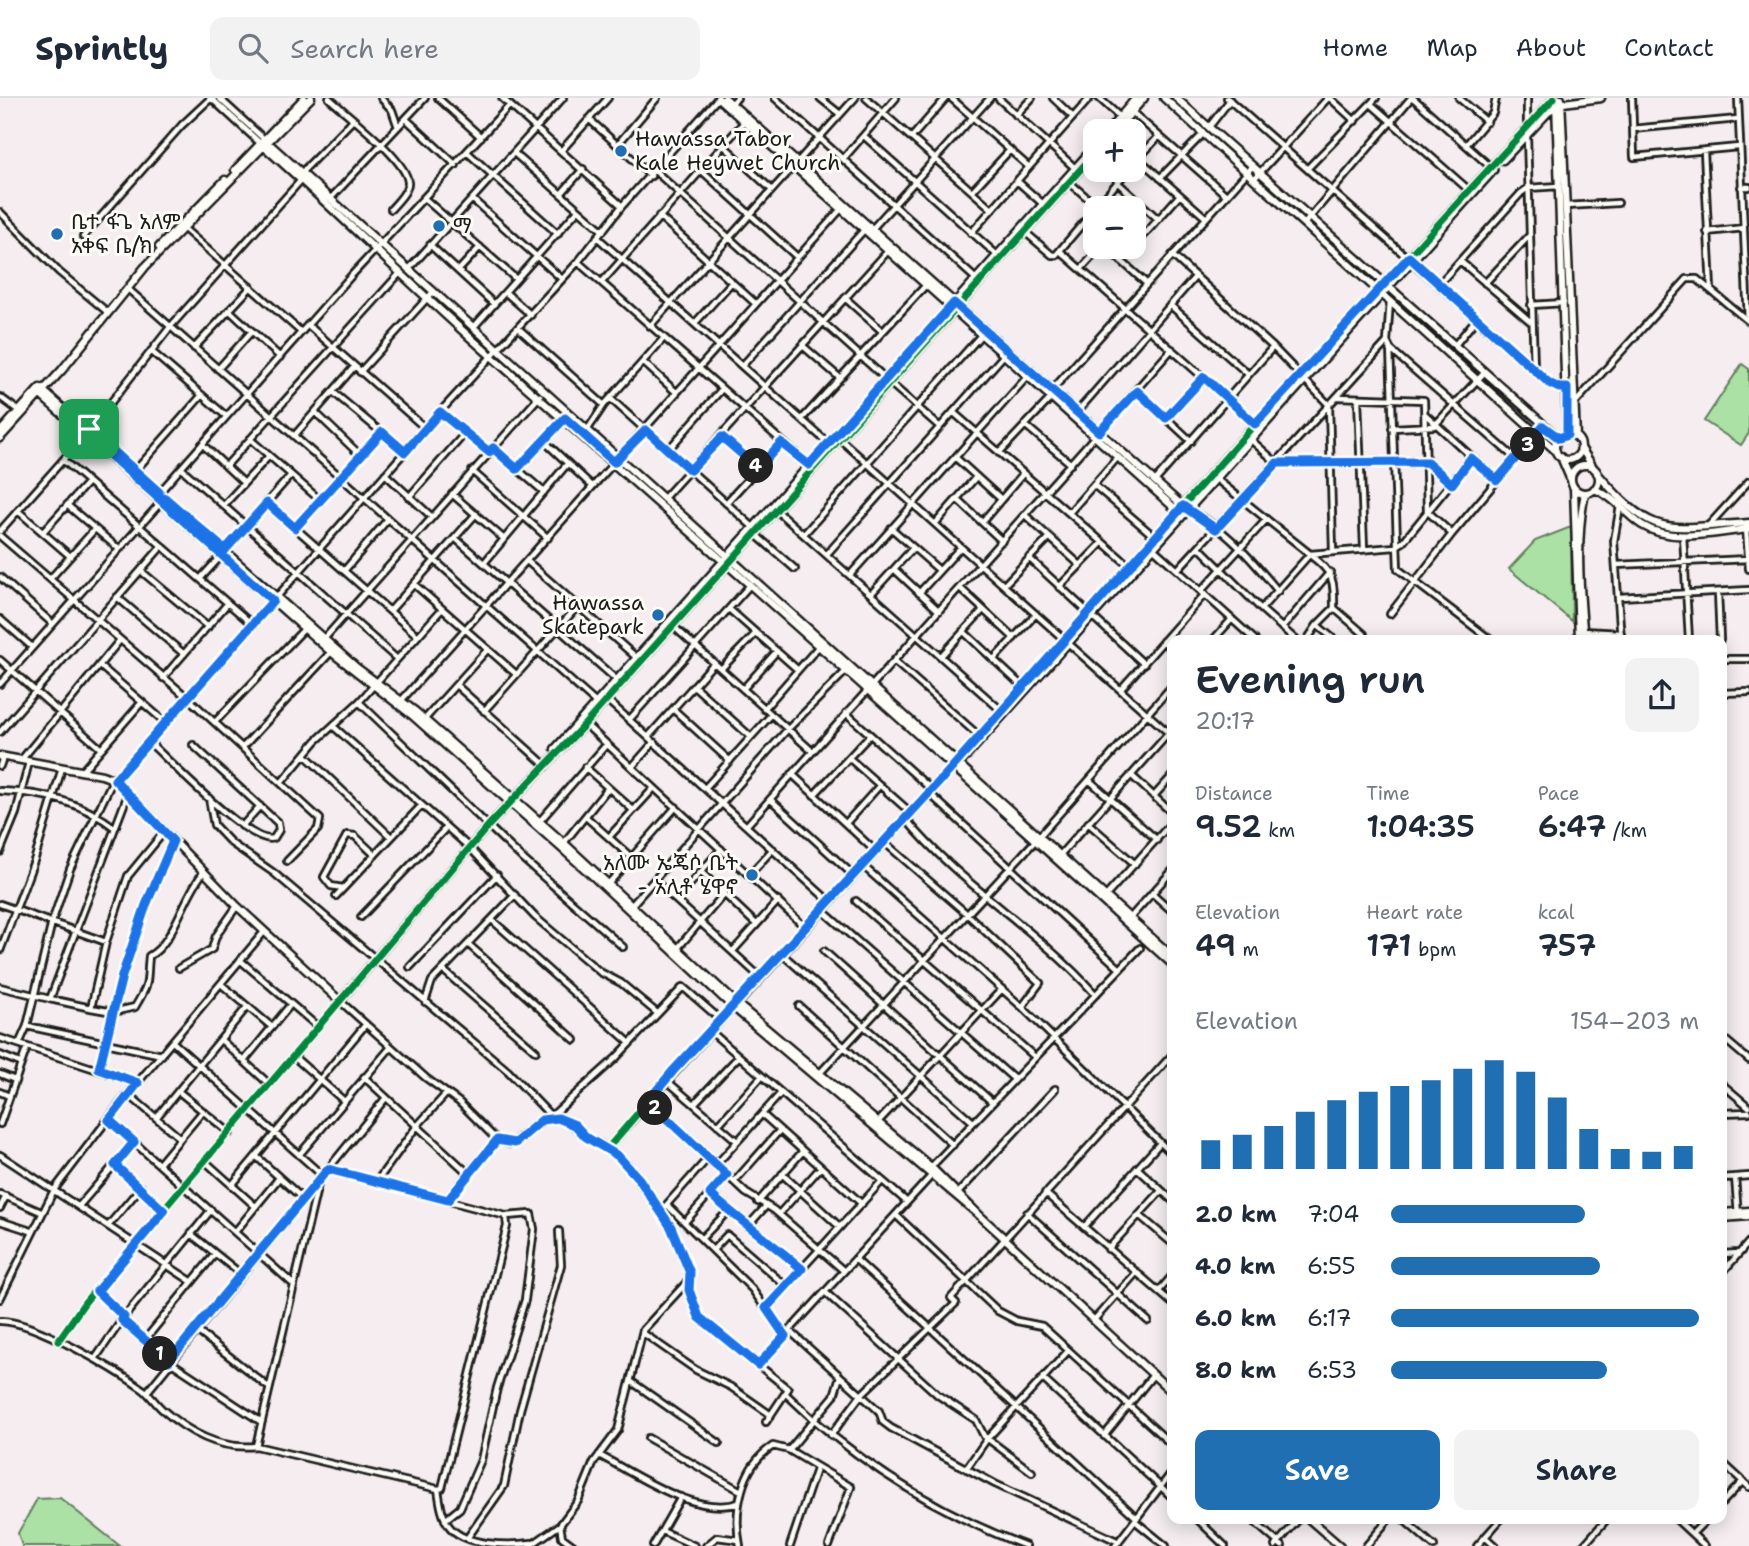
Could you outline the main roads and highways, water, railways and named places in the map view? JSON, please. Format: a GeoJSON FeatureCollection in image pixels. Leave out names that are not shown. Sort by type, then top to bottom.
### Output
{"type":"FeatureCollection","features":[{"type":"Feature","properties":{"kind":"place","name":"Hawassa Tabor Kale Heywet Church"},"geometry":{"type":"Point","coordinates":[621,151]}},
{"type":"Feature","properties":{"kind":"place","name":"ማ"},"geometry":{"type":"Point","coordinates":[439,226]}},
{"type":"Feature","properties":{"kind":"place","name":"ቤተ ፋጌ አለም አቀፍ ቤ/ክ"},"geometry":{"type":"Point","coordinates":[57,234]}},
{"type":"Feature","properties":{"kind":"place","name":"Hawassa Skatepark"},"geometry":{"type":"Point","coordinates":[658,615]}},
{"type":"Feature","properties":{"kind":"place","name":"አለሙ ኤጄሶ ቤት - አሊቶ ሄዋኖ"},"geometry":{"type":"Point","coordinates":[752,875]}}]}
